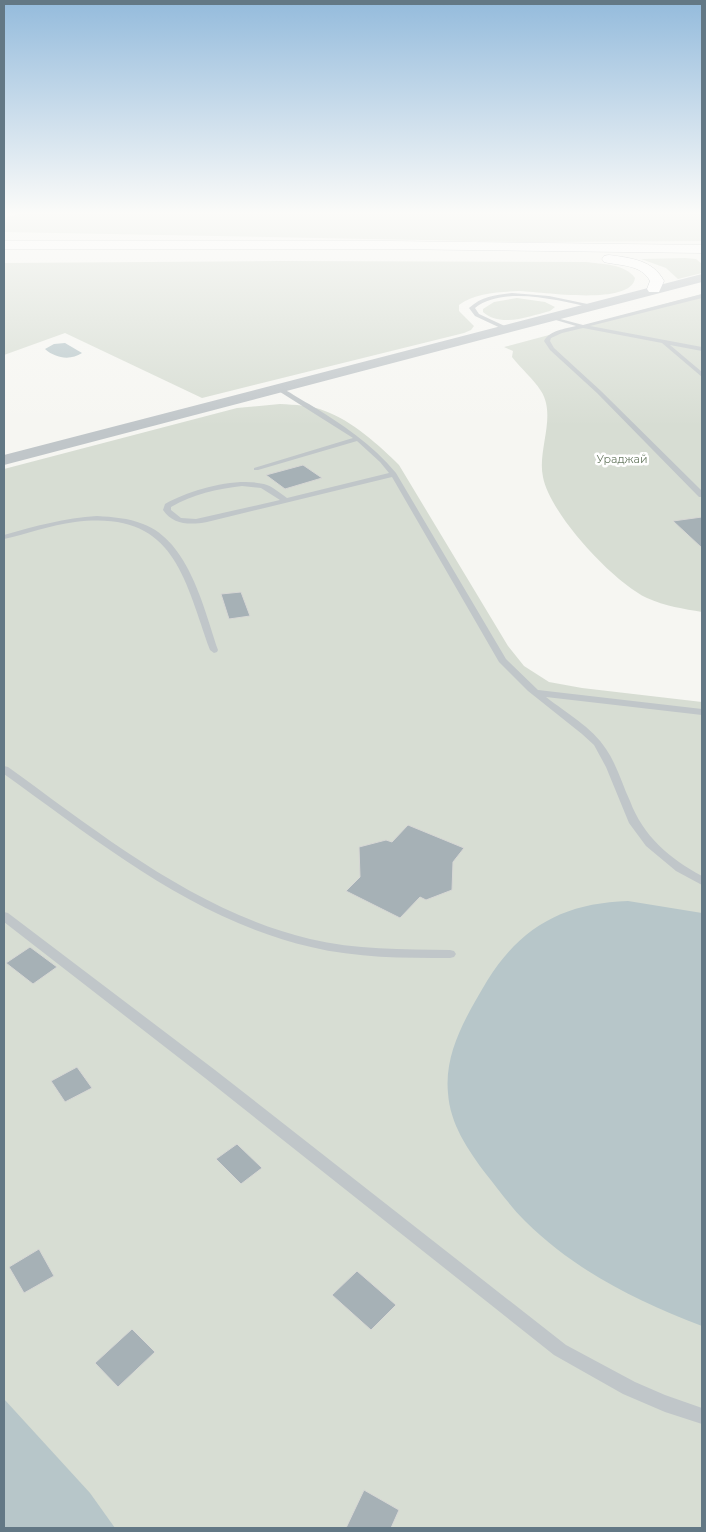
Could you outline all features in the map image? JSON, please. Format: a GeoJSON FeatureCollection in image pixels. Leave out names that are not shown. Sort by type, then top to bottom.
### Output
{"type":"FeatureCollection","features":[{"type":"Feature","properties":{"kind":"highway"},"geometry":{"type":"LineString","coordinates":[[654,289],[656,282]]}},
{"type":"Feature","properties":{"kind":"street"},"geometry":{"type":"LineString","coordinates":[[4,460],[682,282]]}},
{"type":"Feature","properties":{"kind":"lane"},"geometry":{"type":"LineString","coordinates":[[507,329],[477,315],[472,308],[480,301],[490,298],[520,295],[594,306]]}},
{"type":"Feature","properties":{"kind":"lane"},"geometry":{"type":"LineString","coordinates":[[702,296],[581,326],[554,334],[547,340],[548,345],[599,392],[702,495]]}},
{"type":"Feature","properties":{"kind":"lane"},"geometry":{"type":"LineString","coordinates":[[551,317],[581,326],[702,349]]}},
{"type":"Feature","properties":{"kind":"lane"},"geometry":{"type":"LineString","coordinates":[[665,343],[702,376]]}},
{"type":"Feature","properties":{"kind":"lane"},"geometry":{"type":"LineString","coordinates":[[279,388],[377,454],[394,474],[502,660],[515,676],[596,742],[606,757],[629,814],[644,836],[688,874],[702,881]]}},
{"type":"Feature","properties":{"kind":"lane"},"geometry":{"type":"LineString","coordinates":[[256,468],[357,439]]}},
{"type":"Feature","properties":{"kind":"lane"},"geometry":{"type":"LineString","coordinates":[[286,501],[262,486],[247,484],[225,487],[182,498],[173,502],[167,510],[173,517],[197,522],[286,501],[394,474]]}},
{"type":"Feature","properties":{"kind":"lane"},"geometry":{"type":"LineString","coordinates":[[4,537],[49,524],[86,517],[122,520],[150,531],[169,546],[184,570],[214,650]]}},
{"type":"Feature","properties":{"kind":"lane"},"geometry":{"type":"LineString","coordinates":[[535,693],[702,712]]}},
{"type":"Feature","properties":{"kind":"lane"},"geometry":{"type":"LineString","coordinates":[[4,769],[162,878],[227,913],[266,930],[309,942],[358,951],[402,954],[450,954]]}},
{"type":"Feature","properties":{"kind":"lane"},"geometry":{"type":"LineString","coordinates":[[4,916],[210,1074],[560,1350],[596,1372],[636,1392],[702,1416]]}},
{"type":"Feature","properties":{"kind":"green space"},"geometry":{"type":"Polygon","coordinates":[[[4,282],[633,282],[630,287],[618,292],[601,295],[563,295],[518,291],[472,298],[459,305],[459,311],[474,326],[471,330],[464,333],[202,398],[65,333],[4,355],[4,282]]]}},
{"type":"Feature","properties":{"kind":"green space","name":"Ураджай"},"geometry":{"type":"Polygon","coordinates":[[[702,294],[702,612],[661,603],[633,590],[617,578],[601,562],[570,527],[557,509],[543,477],[542,456],[547,422],[545,401],[538,386],[512,357],[513,351],[504,347],[702,294]]]}},
{"type":"Feature","properties":{"kind":"green space"},"geometry":{"type":"Polygon","coordinates":[[[517,298],[545,302],[555,307],[550,311],[534,316],[507,320],[490,317],[483,312],[483,309],[494,302],[517,298]]]}},
{"type":"Feature","properties":{"kind":"green space"},"geometry":{"type":"Polygon","coordinates":[[[280,404],[320,409],[335,415],[365,434],[399,465],[508,646],[524,666],[549,682],[582,688],[702,702],[702,1528],[4,1528],[4,469],[237,408],[280,404]]]}},
{"type":"Feature","properties":{"kind":"shaded area"},"geometry":{"type":"Polygon","coordinates":[[[65,343],[82,353],[68,358],[53,355],[45,349],[54,344],[65,343]]]}},
{"type":"Feature","properties":{"kind":"shaded area"},"geometry":{"type":"Polygon","coordinates":[[[628,901],[702,913],[702,1326],[653,1306],[608,1283],[586,1270],[545,1239],[515,1210],[479,1165],[456,1126],[449,1104],[448,1078],[453,1049],[458,1034],[487,981],[500,962],[530,932],[547,921],[584,907],[628,901]]]}},
{"type":"Feature","properties":{"kind":"shaded area"},"geometry":{"type":"Polygon","coordinates":[[[4,1399],[90,1493],[115,1528],[4,1528],[4,1399]]]}},
{"type":"Feature","properties":{"kind":"building"},"geometry":{"type":"Polygon","coordinates":[[[303,465],[322,478],[285,489],[266,475],[303,465]]]}},
{"type":"Feature","properties":{"kind":"building"},"geometry":{"type":"Polygon","coordinates":[[[702,517],[702,548],[673,521],[702,517]]]}},
{"type":"Feature","properties":{"kind":"building"},"geometry":{"type":"Polygon","coordinates":[[[241,592],[250,616],[229,619],[221,594],[241,592]]]}},
{"type":"Feature","properties":{"kind":"building"},"geometry":{"type":"Polygon","coordinates":[[[408,825],[464,848],[453,862],[452,890],[426,900],[420,897],[400,918],[346,891],[360,877],[359,847],[386,840],[392,842],[408,825]]]}},
{"type":"Feature","properties":{"kind":"building"},"geometry":{"type":"Polygon","coordinates":[[[30,947],[57,967],[33,984],[6,963],[30,947]]]}},
{"type":"Feature","properties":{"kind":"building"},"geometry":{"type":"Polygon","coordinates":[[[77,1067],[92,1088],[65,1102],[51,1081],[77,1067]]]}},
{"type":"Feature","properties":{"kind":"building"},"geometry":{"type":"Polygon","coordinates":[[[237,1144],[262,1168],[241,1184],[216,1159],[237,1144]]]}},
{"type":"Feature","properties":{"kind":"building"},"geometry":{"type":"Polygon","coordinates":[[[39,1249],[54,1276],[24,1293],[9,1267],[39,1249]]]}},
{"type":"Feature","properties":{"kind":"building"},"geometry":{"type":"Polygon","coordinates":[[[357,1271],[396,1305],[371,1330],[332,1295],[357,1271]]]}},
{"type":"Feature","properties":{"kind":"building"},"geometry":{"type":"Polygon","coordinates":[[[132,1329],[155,1352],[118,1387],[95,1363],[132,1329]]]}},
{"type":"Feature","properties":{"kind":"building"},"geometry":{"type":"Polygon","coordinates":[[[364,1490],[399,1510],[391,1528],[346,1528],[364,1490]]]}}]}
